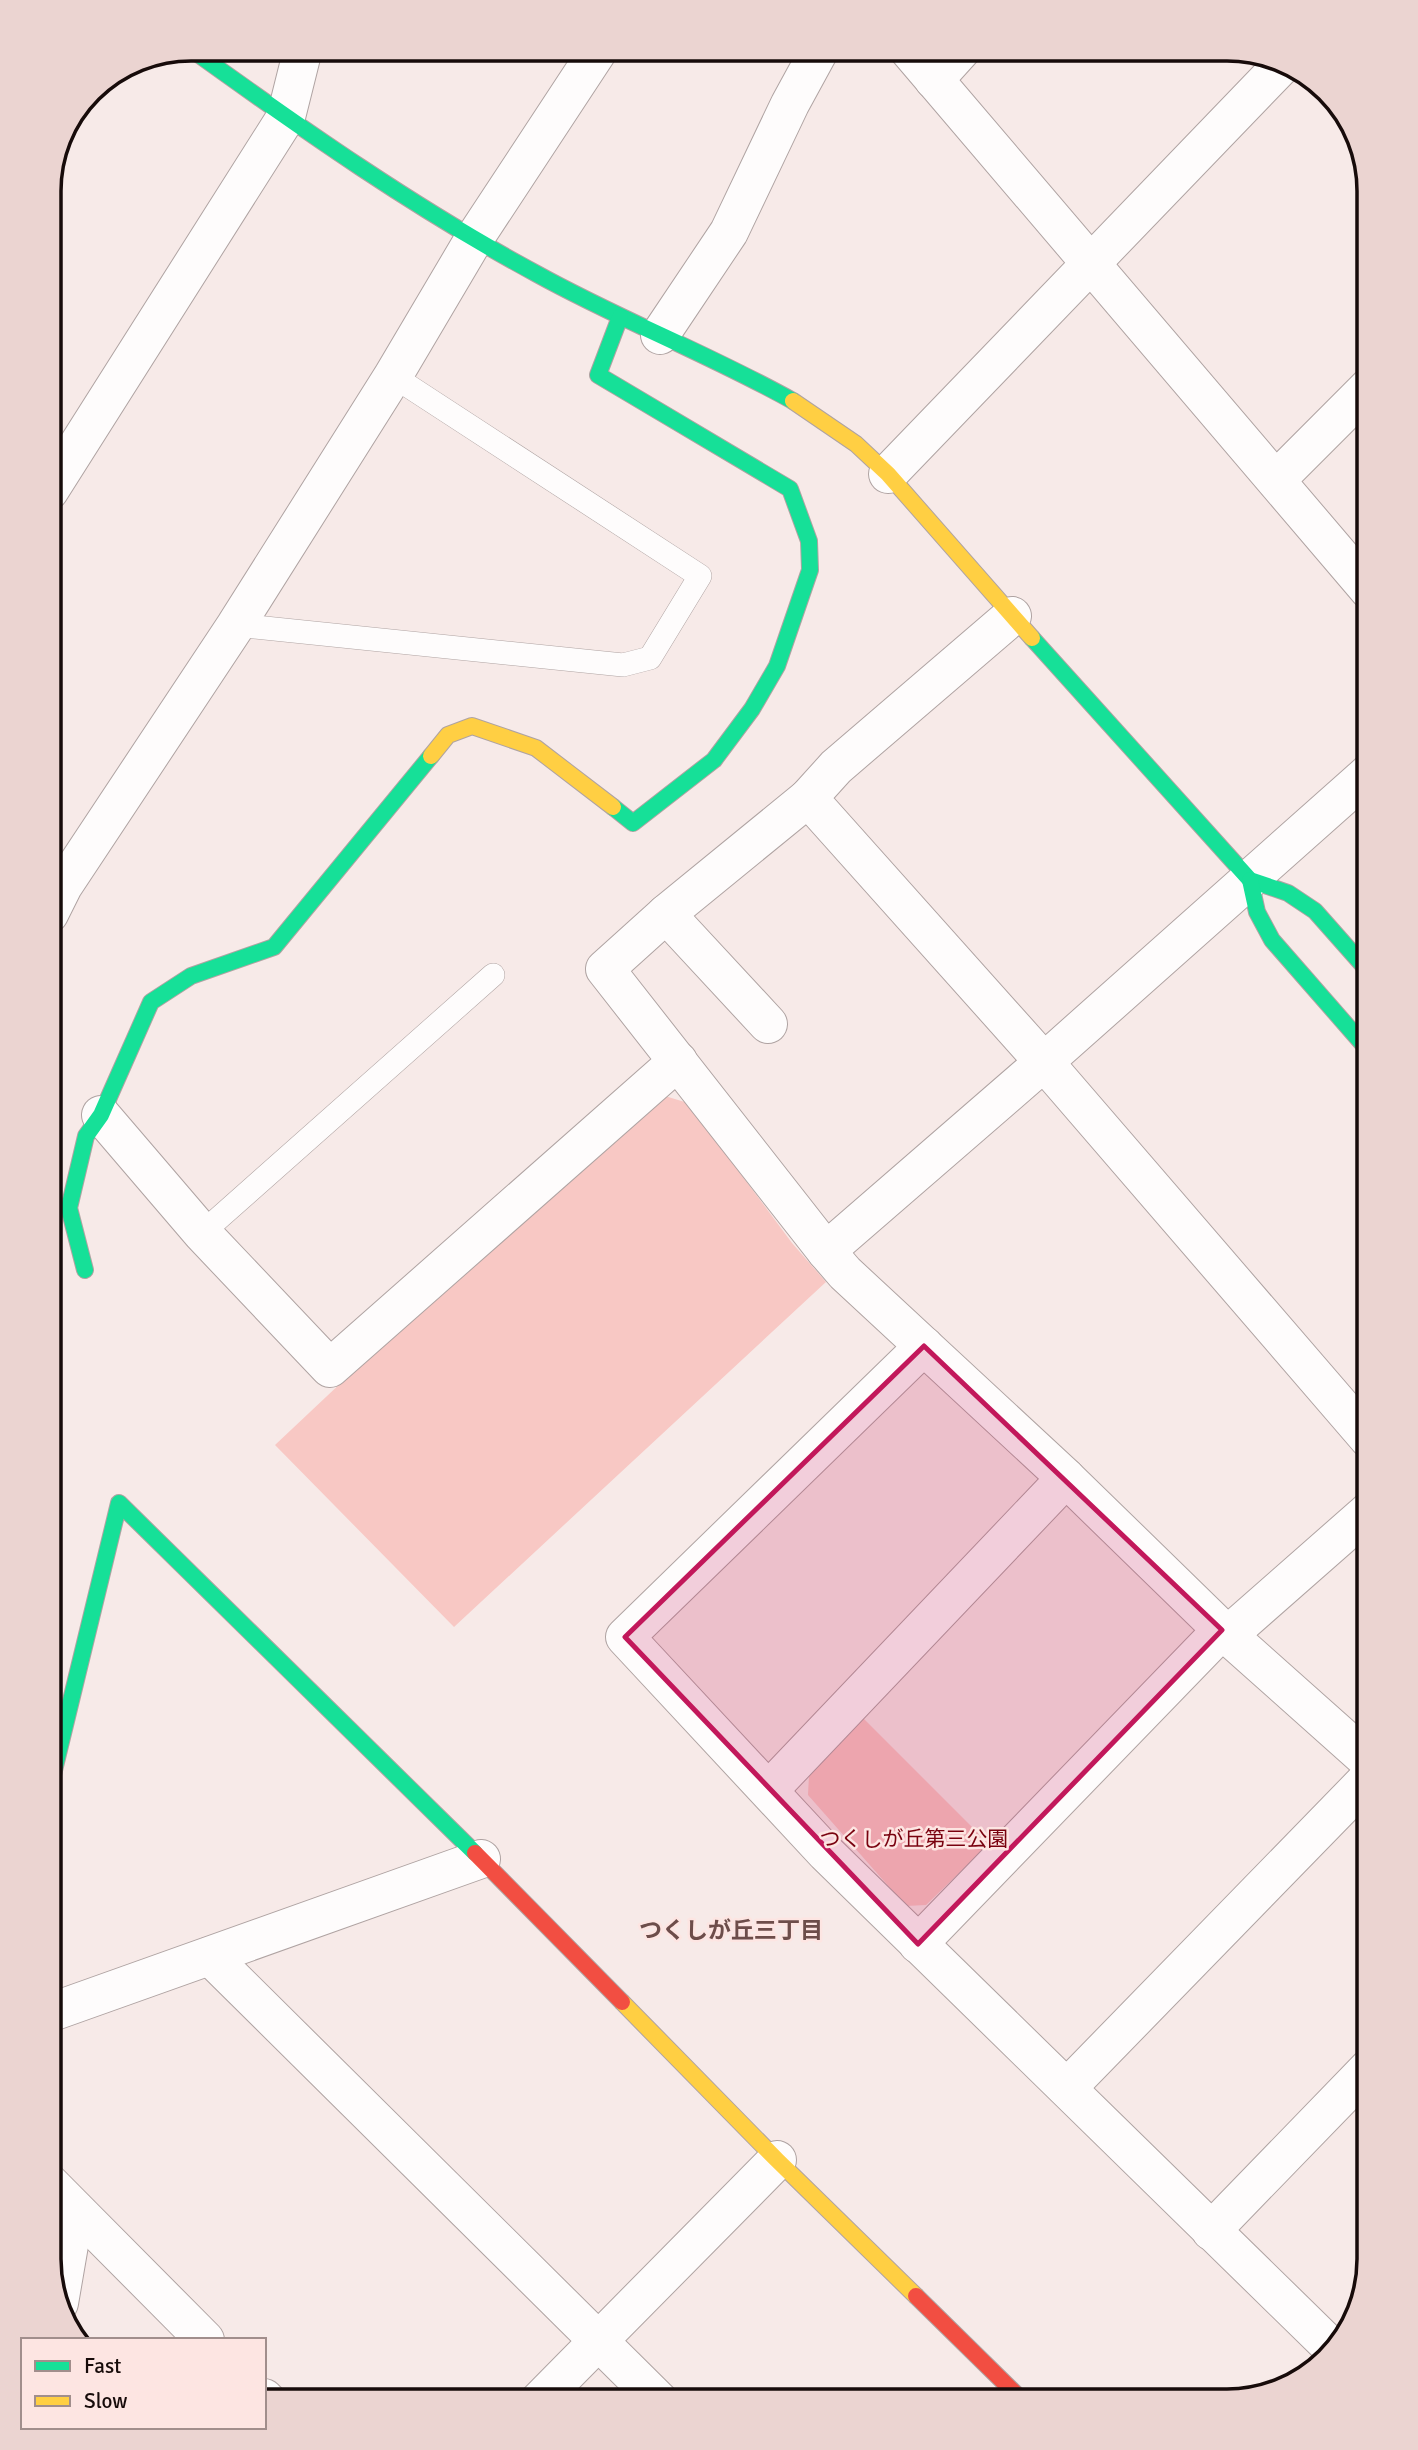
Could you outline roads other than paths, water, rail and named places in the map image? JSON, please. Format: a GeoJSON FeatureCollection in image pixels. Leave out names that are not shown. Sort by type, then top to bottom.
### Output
{"type":"FeatureCollection","features":[{"type":"Feature","properties":{"kind":"street"},"geometry":{"type":"LineString","coordinates":[[208,61],[286,117],[474,239],[620,317],[736,369],[793,401],[856,444],[888,474],[1250,880],[1257,912],[1272,940],[1357,1037]]}},
{"type":"Feature","properties":{"kind":"street"},"geometry":{"type":"LineString","coordinates":[[62,471],[286,117],[300,61]]}},
{"type":"Feature","properties":{"kind":"street"},"geometry":{"type":"LineString","coordinates":[[62,881],[236,625],[393,376],[474,239],[591,61]]}},
{"type":"Feature","properties":{"kind":"street"},"geometry":{"type":"LineString","coordinates":[[660,335],[729,232],[813,62]]}},
{"type":"Feature","properties":{"kind":"street"},"geometry":{"type":"LineString","coordinates":[[919,62],[1357,576]]}},
{"type":"Feature","properties":{"kind":"street"},"geometry":{"type":"LineString","coordinates":[[934,79],[950,62]]}},
{"type":"Feature","properties":{"kind":"street"},"geometry":{"type":"LineString","coordinates":[[888,474],[1276,71]]}},
{"type":"Feature","properties":{"kind":"street"},"geometry":{"type":"LineString","coordinates":[[85,1270],[69,1208],[86,1136],[101,1115],[151,1002],[191,976],[274,947],[448,735],[472,726],[536,748],[633,823],[714,760],[752,709],[777,666],[810,570],[809,541],[790,489],[598,375],[620,317]]}},
{"type":"Feature","properties":{"kind":"street"},"geometry":{"type":"LineString","coordinates":[[1276,480],[1357,399]]}},
{"type":"Feature","properties":{"kind":"street"},"geometry":{"type":"LineString","coordinates":[[1012,616],[836,767],[808,797],[666,914],[605,969],[845,1273],[1066,1478],[1225,1632],[1357,1750]]}},
{"type":"Feature","properties":{"kind":"street"},"geometry":{"type":"LineString","coordinates":[[826,1251],[1044,1062],[1357,784]]}},
{"type":"Feature","properties":{"kind":"street"},"geometry":{"type":"LineString","coordinates":[[808,797],[1044,1062],[1357,1425]]}},
{"type":"Feature","properties":{"kind":"street"},"geometry":{"type":"LineString","coordinates":[[1250,880],[1288,892],[1315,911],[1357,958]]}},
{"type":"Feature","properties":{"kind":"street"},"geometry":{"type":"LineString","coordinates":[[666,914],[768,1024]]}},
{"type":"Feature","properties":{"kind":"street"},"geometry":{"type":"LineString","coordinates":[[101,1115],[202,1233],[330,1367],[678,1061]]}},
{"type":"Feature","properties":{"kind":"street"},"geometry":{"type":"LineString","coordinates":[[924,1346],[625,1637],[826,1853],[1327,2343]]}},
{"type":"Feature","properties":{"kind":"street"},"geometry":{"type":"LineString","coordinates":[[769,1790],[1066,1478]]}},
{"type":"Feature","properties":{"kind":"street"},"geometry":{"type":"LineString","coordinates":[[61,1741],[120,1503],[481,1859],[777,2160],[1011,2389]]}},
{"type":"Feature","properties":{"kind":"street"},"geometry":{"type":"LineString","coordinates":[[918,1944],[1225,1632],[1357,1521]]}},
{"type":"Feature","properties":{"kind":"street"},"geometry":{"type":"LineString","coordinates":[[1067,2088],[1357,1790]]}},
{"type":"Feature","properties":{"kind":"street"},"geometry":{"type":"LineString","coordinates":[[61,2009],[481,1859]]}},
{"type":"Feature","properties":{"kind":"street"},"geometry":{"type":"LineString","coordinates":[[210,1956],[646,2388]]}},
{"type":"Feature","properties":{"kind":"street"},"geometry":{"type":"LineString","coordinates":[[1211,2231],[1357,2080]]}},
{"type":"Feature","properties":{"kind":"street"},"geometry":{"type":"LineString","coordinates":[[551,2388],[777,2160]]}},
{"type":"Feature","properties":{"kind":"street"},"geometry":{"type":"LineString","coordinates":[[61,2195],[203,2338]]}},
{"type":"Feature","properties":{"kind":"street"},"geometry":{"type":"LineString","coordinates":[[63,2280],[75,2210]]}},
{"type":"Feature","properties":{"kind":"lane"},"geometry":{"type":"LineString","coordinates":[[236,625],[624,666],[650,658],[700,576],[393,376]]}},
{"type":"Feature","properties":{"kind":"lane"},"geometry":{"type":"LineString","coordinates":[[202,1233],[493,975]]}},
{"type":"Feature","properties":{"kind":"district","name":"つくしが丘三丁目"},"geometry":{"type":"Point","coordinates":[731,1930]}},
{"type":"Feature","properties":{"kind":"park label","name":"つくしが丘第三公園"},"geometry":{"type":"Point","coordinates":[914,1839]}}]}
